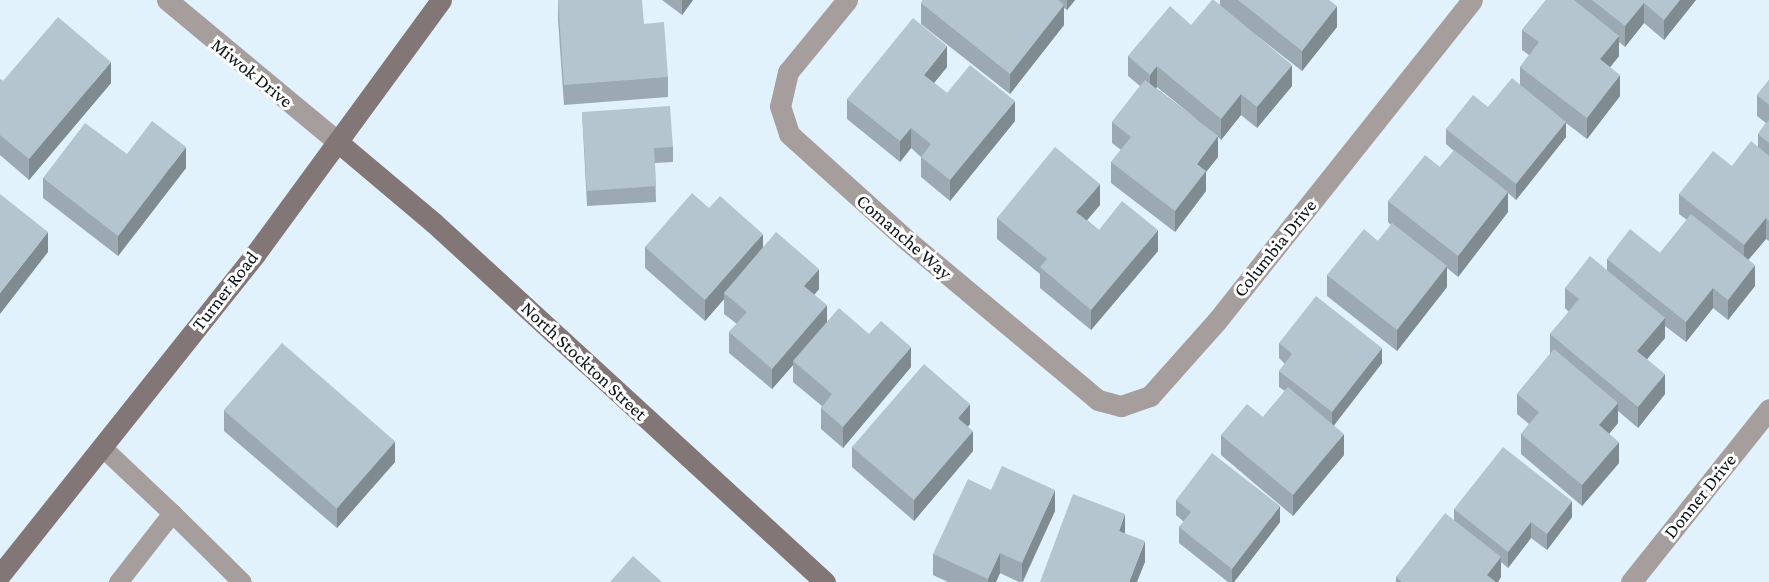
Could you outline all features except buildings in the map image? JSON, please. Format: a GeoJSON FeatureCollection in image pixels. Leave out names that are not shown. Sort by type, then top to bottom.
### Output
{"type":"FeatureCollection","features":[{"type":"Feature","properties":{"kind":"main road","name":"Turner Road"},"geometry":{"type":"LineString","coordinates":[[0,574],[339,144],[441,0]]}},
{"type":"Feature","properties":{"kind":"main road","name":"North Stockton Street"},"geometry":{"type":"LineString","coordinates":[[339,144],[434,223],[825,582]]}},
{"type":"Feature","properties":{"kind":"street","name":"Miwok Drive"},"geometry":{"type":"LineString","coordinates":[[166,0],[339,144]]}},
{"type":"Feature","properties":{"kind":"street","name":"Comanche Way"},"geometry":{"type":"LineString","coordinates":[[847,0],[788,72],[780,106],[789,134],[909,242],[1045,356]]}},
{"type":"Feature","properties":{"kind":"street","name":"Columbia Drive"},"geometry":{"type":"LineString","coordinates":[[1045,356],[1098,400],[1121,406],[1150,396],[1216,322],[1472,0]]}},
{"type":"Feature","properties":{"kind":"street","name":"Donner Drive"},"geometry":{"type":"LineString","coordinates":[[1631,582],[1769,409]]}},
{"type":"Feature","properties":{"kind":"lane"},"geometry":{"type":"LineString","coordinates":[[102,447],[242,582]]}},
{"type":"Feature","properties":{"kind":"lane"},"geometry":{"type":"LineString","coordinates":[[118,582],[172,513]]}},
{"type":"Feature","properties":{"kind":"lane"},"geometry":{"type":"LineString","coordinates":[[0,574],[10,582]]}}]}
